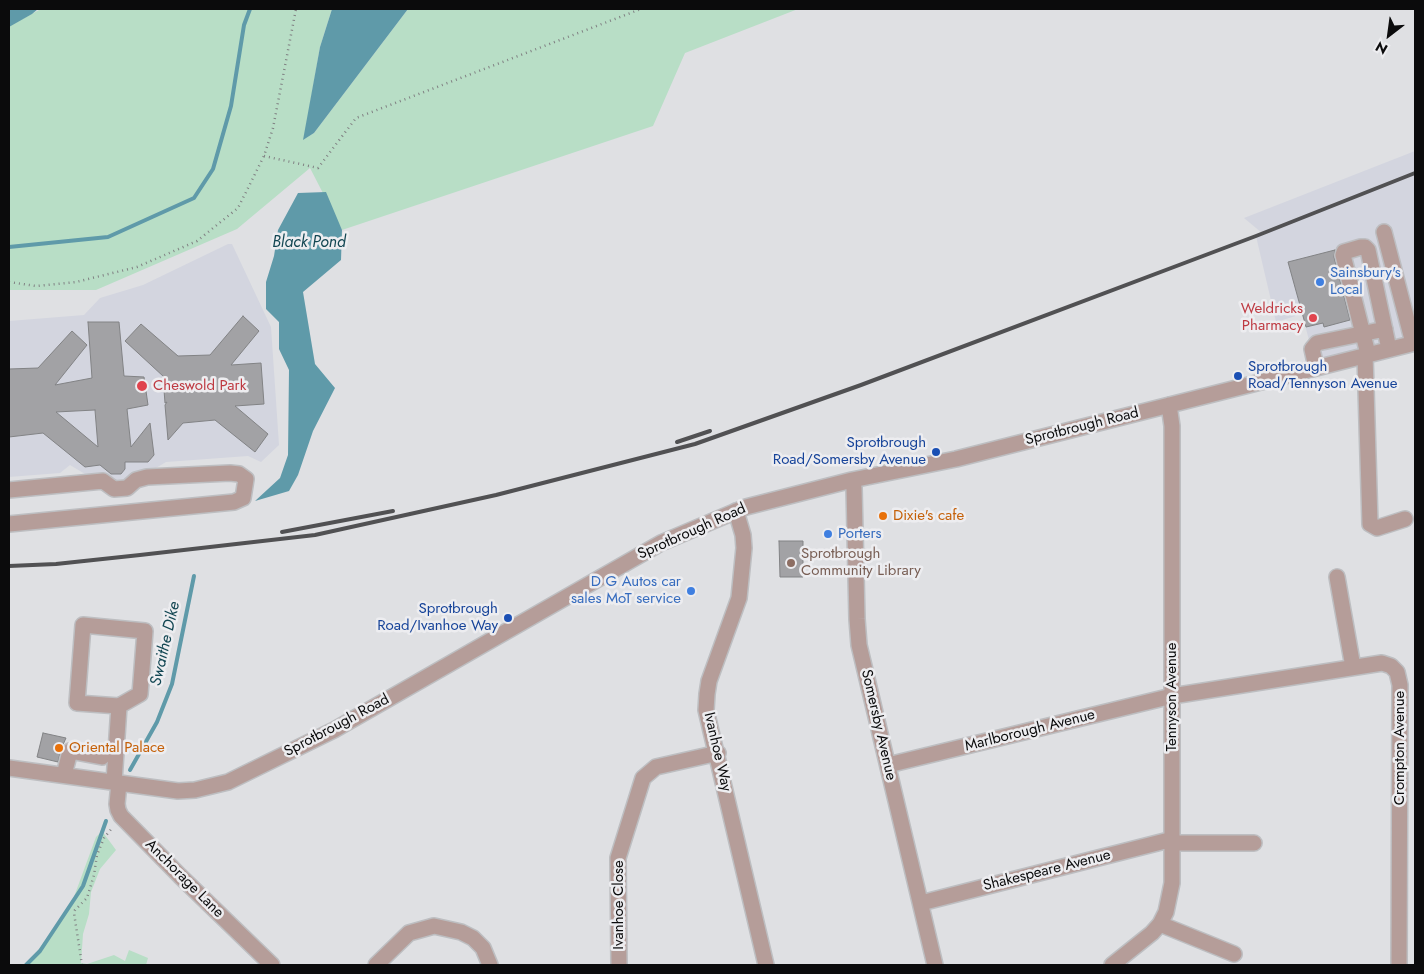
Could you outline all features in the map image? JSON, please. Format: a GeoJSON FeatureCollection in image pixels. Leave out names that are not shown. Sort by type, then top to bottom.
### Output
{"type":"FeatureCollection","features":[{"type":"Feature","properties":{"kind":"street"},"geometry":{"type":"LineString","coordinates":[[1384,232],[1414,343]]}},
{"type":"Feature","properties":{"kind":"street"},"geometry":{"type":"LineString","coordinates":[[1389,349],[1368,250],[1365,247],[1361,247],[1344,252],[1343,255],[1366,355],[1370,524],[1377,528],[1405,519]]}},
{"type":"Feature","properties":{"kind":"street"},"geometry":{"type":"LineString","coordinates":[[1316,367],[1312,349],[1317,343],[1385,329]]}},
{"type":"Feature","properties":{"kind":"street","name":"Sprotbrough Road"},"geometry":{"type":"LineString","coordinates":[[9,768],[178,791],[195,790],[228,782],[334,730],[660,543],[746,507],[852,480],[956,458],[1414,343]]}},
{"type":"Feature","properties":{"kind":"street","name":"Tennyson Avenue"},"geometry":{"type":"LineString","coordinates":[[1112,965],[1152,933],[1160,924],[1166,912],[1172,883],[1172,426],[1169,405]]}},
{"type":"Feature","properties":{"kind":"street"},"geometry":{"type":"LineString","coordinates":[[9,490],[103,481],[114,489],[127,488],[136,480],[147,477],[230,473],[239,474],[246,480],[243,498],[234,502],[9,524]]}},
{"type":"Feature","properties":{"kind":"street","name":"Somersby Avenue"},"geometry":{"type":"LineString","coordinates":[[852,480],[854,488],[859,645],[935,965]]}},
{"type":"Feature","properties":{"kind":"street"},"geometry":{"type":"LineString","coordinates":[[119,488],[120,513]]}},
{"type":"Feature","properties":{"kind":"street","name":"Ivanhoe Way"},"geometry":{"type":"LineString","coordinates":[[736,511],[743,535],[744,548],[738,598],[709,681],[706,694],[706,710],[718,753],[766,965]]}},
{"type":"Feature","properties":{"kind":"street"},"geometry":{"type":"LineString","coordinates":[[1337,577],[1353,667]]}},
{"type":"Feature","properties":{"kind":"street"},"geometry":{"type":"LineString","coordinates":[[83,626],[145,631],[140,694],[119,706],[77,703],[83,626]]}},
{"type":"Feature","properties":{"kind":"street","name":"Crompton Avenue"},"geometry":{"type":"LineString","coordinates":[[1172,696],[1382,663],[1391,666],[1408,684],[1399,965]]}},
{"type":"Feature","properties":{"kind":"street","name":"Marlborough Avenue"},"geometry":{"type":"LineString","coordinates":[[888,765],[1172,696]]}},
{"type":"Feature","properties":{"kind":"street"},"geometry":{"type":"LineString","coordinates":[[119,706],[116,783],[117,804],[121,816]]}},
{"type":"Feature","properties":{"kind":"street"},"geometry":{"type":"LineString","coordinates":[[64,775],[70,751],[102,757]]}},
{"type":"Feature","properties":{"kind":"street","name":"Ivanhoe Close"},"geometry":{"type":"LineString","coordinates":[[619,965],[618,858],[642,778],[656,768],[718,753]]}},
{"type":"Feature","properties":{"kind":"street","name":"Anchorage Lane"},"geometry":{"type":"LineString","coordinates":[[121,816],[263,962]]}},
{"type":"Feature","properties":{"kind":"street","name":"Shakespeare Avenue"},"geometry":{"type":"LineString","coordinates":[[920,903],[1173,841],[1254,843]]}},
{"type":"Feature","properties":{"kind":"street"},"geometry":{"type":"LineString","coordinates":[[1160,924],[1234,954]]}},
{"type":"Feature","properties":{"kind":"street"},"geometry":{"type":"LineString","coordinates":[[376,965],[409,933],[434,926],[461,932],[473,938],[483,948],[490,965]]}},
{"type":"Feature","properties":{"kind":"path"},"geometry":{"type":"LineString","coordinates":[[9,282],[36,286],[76,282],[136,267],[196,241],[238,208],[264,156],[273,128],[296,9]]}},
{"type":"Feature","properties":{"kind":"path"},"geometry":{"type":"LineString","coordinates":[[264,156],[318,168],[356,118],[641,9]]}},
{"type":"Feature","properties":{"kind":"path"},"geometry":{"type":"LineString","coordinates":[[82,965],[74,913],[87,898],[94,875],[97,855],[104,838],[121,816]]}},
{"type":"Feature","properties":{"kind":"shaded area"},"geometry":{"type":"Polygon","coordinates":[[[1415,151],[1415,334],[1317,361],[1313,355],[1302,314],[1276,322],[1256,236],[1262,233],[1244,218],[1415,151]]]}},
{"type":"Feature","properties":{"kind":"shaded area","name":"Cheswold Park"},"geometry":{"type":"Polygon","coordinates":[[[228,244],[232,244],[271,327],[279,445],[261,462],[248,456],[166,462],[151,471],[138,471],[127,482],[114,483],[101,473],[85,474],[70,465],[60,473],[9,477],[9,321],[84,315],[100,298],[143,285],[228,244]]]}},
{"type":"Feature","properties":{"kind":"green space"},"geometry":{"type":"Polygon","coordinates":[[[41,9],[332,9],[320,47],[304,139],[314,133],[408,9],[798,9],[685,53],[653,126],[342,230],[310,168],[237,229],[96,290],[9,290],[9,26],[41,9]]]}},
{"type":"Feature","properties":{"kind":"green space"},"geometry":{"type":"Polygon","coordinates":[[[102,831],[116,850],[100,869],[91,892],[89,914],[83,934],[81,963],[87,964],[114,955],[125,961],[129,950],[148,958],[146,965],[25,965],[31,960],[71,905],[96,837],[102,831]]]}},
{"type":"Feature","properties":{"kind":"water"},"geometry":{"type":"Polygon","coordinates":[[[9,9],[38,9],[9,27],[9,9]]]}},
{"type":"Feature","properties":{"kind":"water"},"geometry":{"type":"Polygon","coordinates":[[[332,9],[408,9],[314,133],[303,140],[320,47],[332,9]]]}},
{"type":"Feature","properties":{"kind":"water","name":"Black Pond"},"geometry":{"type":"Polygon","coordinates":[[[326,192],[342,230],[341,260],[303,292],[315,364],[335,388],[313,431],[298,475],[289,491],[255,501],[280,478],[288,455],[289,370],[279,349],[279,322],[266,309],[266,282],[274,256],[278,230],[298,193],[326,192]]]}},
{"type":"Feature","properties":{"kind":"building","name":"Sainsbury's Local"},"geometry":{"type":"Polygon","coordinates":[[[1335,250],[1334,257],[1350,320],[1324,327],[1323,323],[1306,327],[1288,262],[1335,250]]]}},
{"type":"Feature","properties":{"kind":"building"},"geometry":{"type":"Polygon","coordinates":[[[243,316],[259,331],[231,365],[261,363],[264,404],[235,406],[268,434],[255,452],[215,420],[183,423],[168,440],[164,377],[125,341],[141,324],[178,356],[210,355],[243,316]]]}},
{"type":"Feature","properties":{"kind":"building"},"geometry":{"type":"Polygon","coordinates":[[[88,322],[119,322],[124,376],[144,377],[148,405],[127,409],[131,447],[150,423],[154,455],[148,462],[125,462],[125,469],[121,474],[111,474],[100,465],[85,467],[43,433],[9,437],[9,369],[38,368],[72,331],[87,345],[55,385],[92,378],[88,322]],[[95,410],[56,412],[98,447],[95,410]]]}},
{"type":"Feature","properties":{"kind":"building","name":"Sprotbrough Community Library"},"geometry":{"type":"Polygon","coordinates":[[[779,541],[803,541],[803,577],[780,577],[779,541]]]}},
{"type":"Feature","properties":{"kind":"building"},"geometry":{"type":"Polygon","coordinates":[[[43,733],[66,738],[58,762],[37,757],[43,733]]]}},
{"type":"Feature","properties":{"kind":"waterway"},"geometry":{"type":"LineString","coordinates":[[9,247],[108,237],[194,198],[213,169],[231,106],[244,25],[250,9]]}},
{"type":"Feature","properties":{"kind":"waterway","name":"Swaithe Dike"},"geometry":{"type":"LineString","coordinates":[[130,770],[157,722],[172,684],[194,576]]}},
{"type":"Feature","properties":{"kind":"waterway","name":"Swaithe Dike"},"geometry":{"type":"LineString","coordinates":[[26,965],[40,951],[83,886],[106,821]]}},
{"type":"Feature","properties":{"kind":"railway"},"geometry":{"type":"LineString","coordinates":[[9,566],[56,564],[315,535],[496,495],[695,444],[861,385],[1256,236],[1415,173]]}},
{"type":"Feature","properties":{"kind":"railway"},"geometry":{"type":"LineString","coordinates":[[677,442],[710,431]]}},
{"type":"Feature","properties":{"kind":"railway"},"geometry":{"type":"LineString","coordinates":[[282,532],[393,511]]}},
{"type":"Feature","properties":{"kind":"place","name":"Sainsbury's Local"},"geometry":{"type":"Point","coordinates":[1320,282]}},
{"type":"Feature","properties":{"kind":"place","name":"Weldricks Pharmacy"},"geometry":{"type":"Point","coordinates":[1313,318]}},
{"type":"Feature","properties":{"kind":"place","name":"Sprotbrough Road/Tennyson Avenue"},"geometry":{"type":"Point","coordinates":[1238,376]}},
{"type":"Feature","properties":{"kind":"place","name":"Cheswold Park"},"geometry":{"type":"Point","coordinates":[142,386]}},
{"type":"Feature","properties":{"kind":"place","name":"Sprotbrough Road/Somersby Avenue"},"geometry":{"type":"Point","coordinates":[936,452]}},
{"type":"Feature","properties":{"kind":"place","name":"Dixie's cafe"},"geometry":{"type":"Point","coordinates":[883,516]}},
{"type":"Feature","properties":{"kind":"place","name":"Porters"},"geometry":{"type":"Point","coordinates":[828,534]}},
{"type":"Feature","properties":{"kind":"place","name":"Sprotbrough Community Library"},"geometry":{"type":"Point","coordinates":[791,563]}},
{"type":"Feature","properties":{"kind":"place","name":"D G Autos car sales MoT service"},"geometry":{"type":"Point","coordinates":[691,591]}},
{"type":"Feature","properties":{"kind":"place","name":"Sprotbrough Road/Ivanhoe Way"},"geometry":{"type":"Point","coordinates":[508,618]}},
{"type":"Feature","properties":{"kind":"place","name":"Oriental Palace"},"geometry":{"type":"Point","coordinates":[59,748]}}]}
